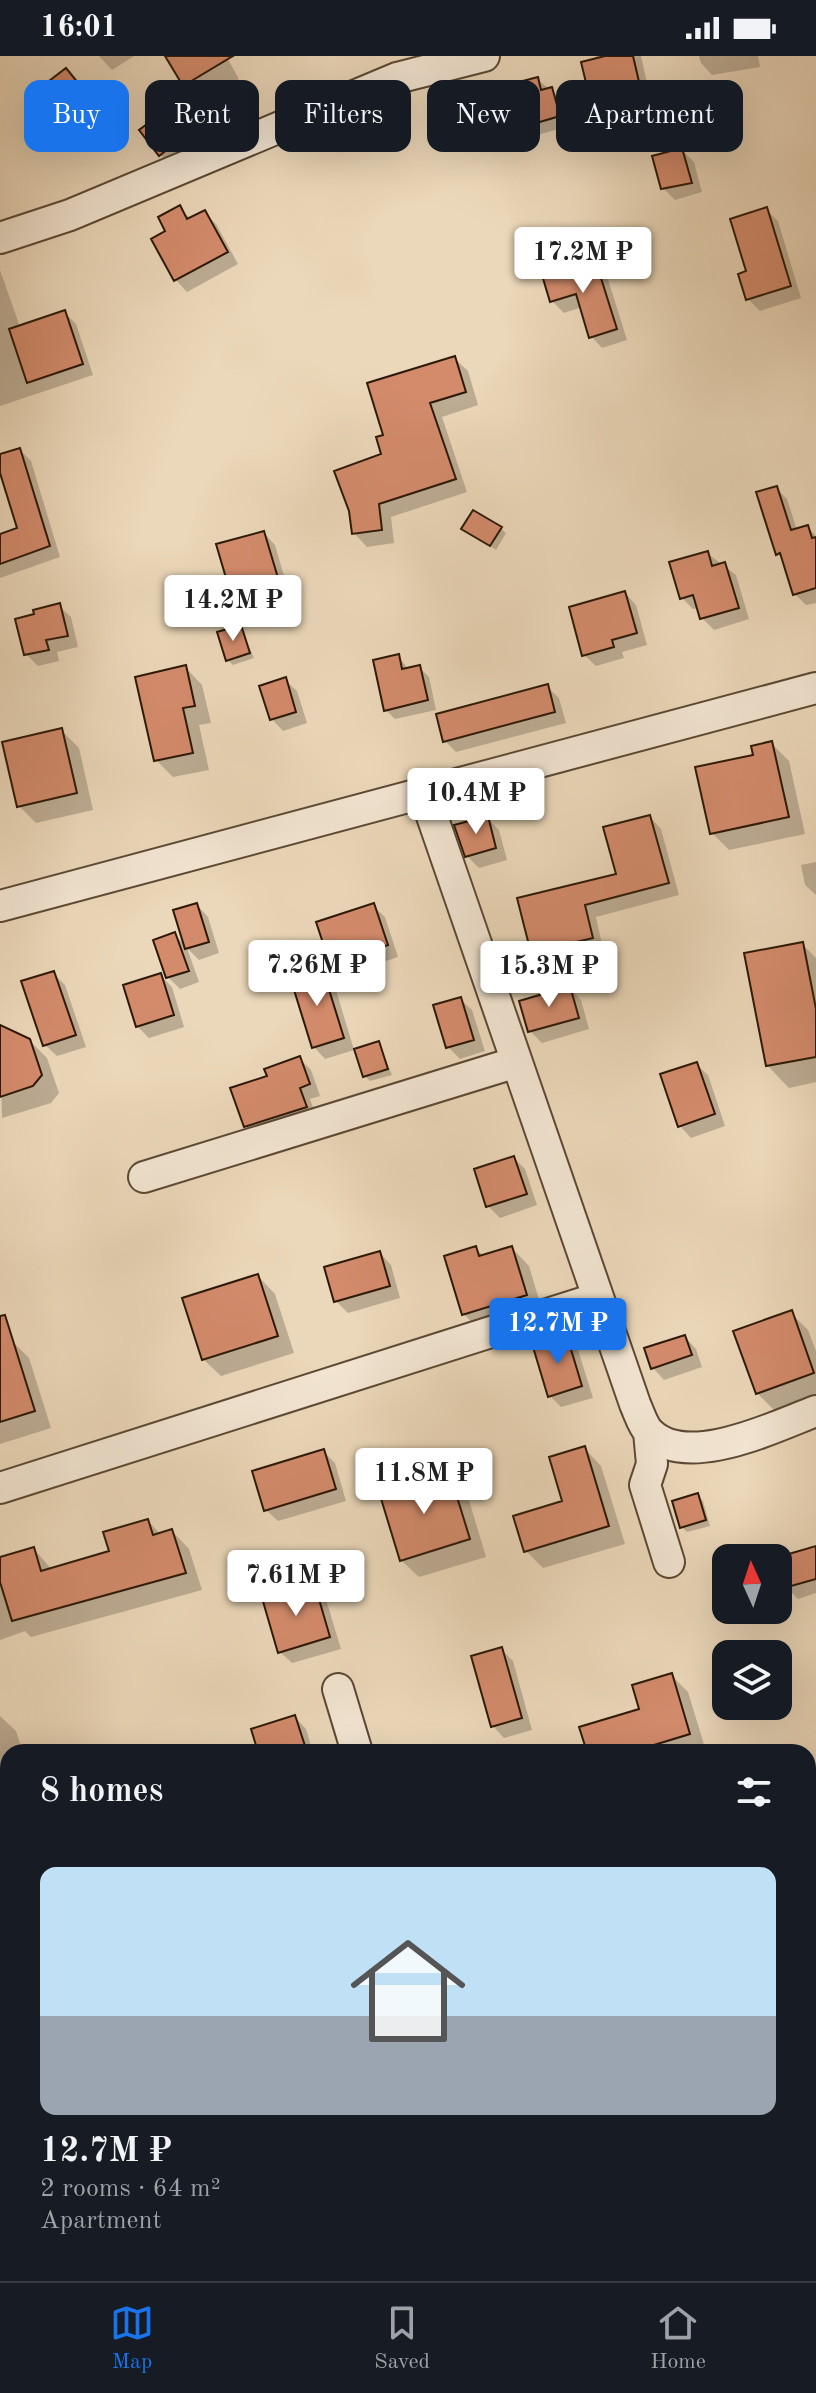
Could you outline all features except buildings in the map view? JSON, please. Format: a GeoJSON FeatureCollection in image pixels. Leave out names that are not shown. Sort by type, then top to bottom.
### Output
{"type":"FeatureCollection","features":[{"type":"Feature","properties":{"kind":"street"},"geometry":{"type":"LineString","coordinates":[[0,238],[70,215],[394,67],[484,56]]}},
{"type":"Feature","properties":{"kind":"street"},"geometry":{"type":"LineString","coordinates":[[0,906],[816,688]]}},
{"type":"Feature","properties":{"kind":"street"},"geometry":{"type":"LineString","coordinates":[[424,793],[635,1404],[649,1432],[652,1464],[645,1485],[669,1562]]}},
{"type":"Feature","properties":{"kind":"street"},"geometry":{"type":"LineString","coordinates":[[144,1177],[517,1062]]}},
{"type":"Feature","properties":{"kind":"street"},"geometry":{"type":"LineString","coordinates":[[0,1488],[598,1298]]}},
{"type":"Feature","properties":{"kind":"street"},"geometry":{"type":"LineString","coordinates":[[649,1432],[670,1446],[699,1447],[738,1440],[816,1411]]}},
{"type":"Feature","properties":{"kind":"street"},"geometry":{"type":"LineString","coordinates":[[338,1689],[355,1744]]}}]}
